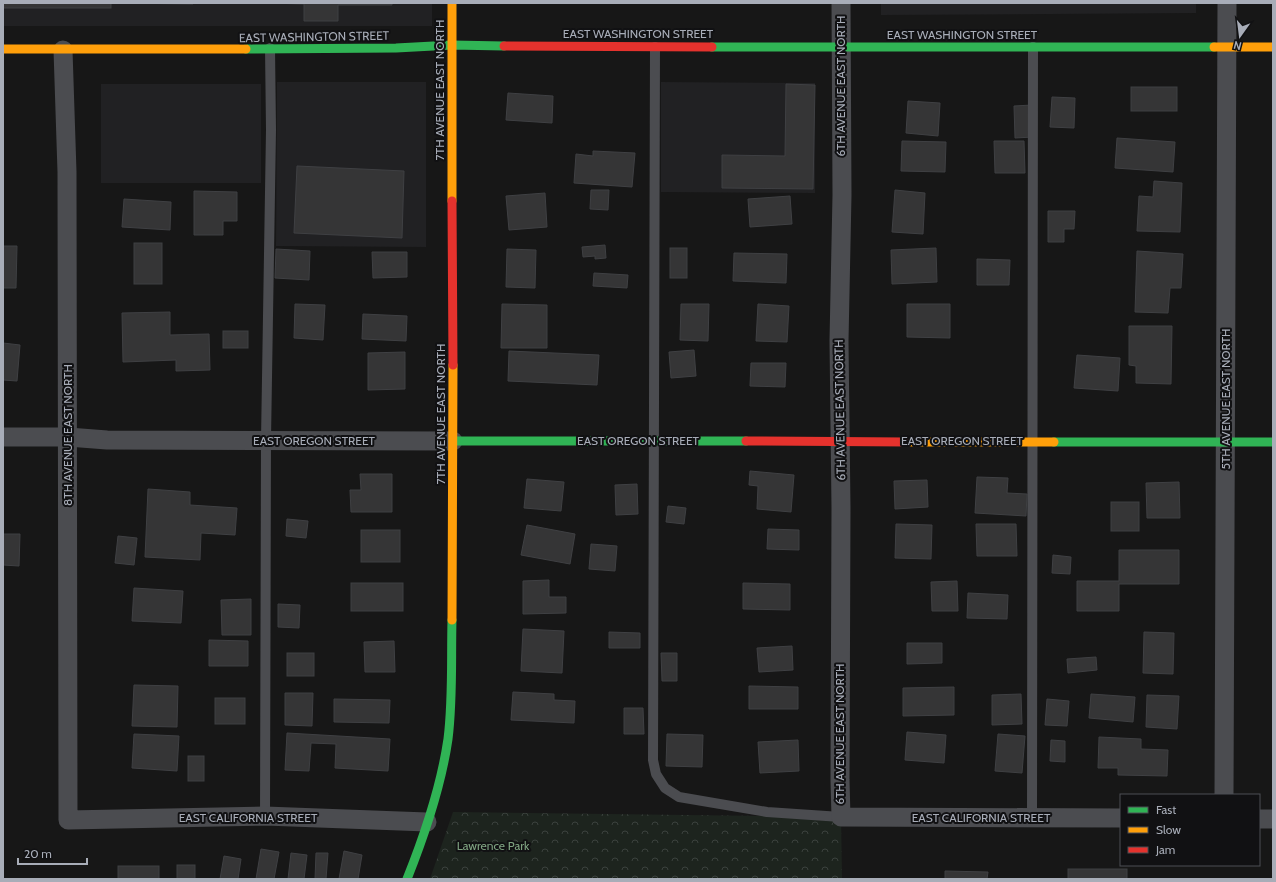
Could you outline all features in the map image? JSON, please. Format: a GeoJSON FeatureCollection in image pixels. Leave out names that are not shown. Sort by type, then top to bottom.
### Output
{"type":"FeatureCollection","features":[{"type":"Feature","properties":{"kind":"street","name":"7TH AVENUE EAST NORTH"},"geometry":{"type":"LineString","coordinates":[[407,879],[438,786],[446,745],[451,705],[453,441],[452,3]]}},
{"type":"Feature","properties":{"kind":"street","name":"6TH AVENUE EAST NORTH"},"geometry":{"type":"LineString","coordinates":[[841,3],[842,195],[839,341],[841,508],[841,817]]}},
{"type":"Feature","properties":{"kind":"street","name":"5TH AVENUE EAST NORTH"},"geometry":{"type":"LineString","coordinates":[[1224,794],[1227,3]]}},
{"type":"Feature","properties":{"kind":"street","name":"EAST WASHINGTON STREET"},"geometry":{"type":"LineString","coordinates":[[3,48],[63,50],[222,50],[270,48],[396,48],[452,45],[655,47],[1273,47]]}},
{"type":"Feature","properties":{"kind":"street","name":"8TH AVENUE EAST NORTH"},"geometry":{"type":"LineString","coordinates":[[63,50],[66,172],[68,437],[68,820]]}},
{"type":"Feature","properties":{"kind":"street","name":"EAST OREGON STREET"},"geometry":{"type":"LineString","coordinates":[[3,437],[68,437],[107,440],[1273,442]]}},
{"type":"Feature","properties":{"kind":"street","name":"EAST CALIFORNIA STREET"},"geometry":{"type":"LineString","coordinates":[[68,820],[265,816],[427,822]]}},
{"type":"Feature","properties":{"kind":"street","name":"EAST CALIFORNIA STREET"},"geometry":{"type":"LineString","coordinates":[[841,817],[1120,818]]}},
{"type":"Feature","properties":{"kind":"street"},"geometry":{"type":"LineString","coordinates":[[1260,819],[1273,819]]}},
{"type":"Feature","properties":{"kind":"lane"},"geometry":{"type":"LineString","coordinates":[[655,47],[653,760],[656,774],[665,788],[679,797],[768,812],[841,817]]}},
{"type":"Feature","properties":{"kind":"lane"},"geometry":{"type":"LineString","coordinates":[[1032,818],[1033,47]]}},
{"type":"Feature","properties":{"kind":"lane"},"geometry":{"type":"LineString","coordinates":[[265,816],[266,440],[271,130],[270,48]]}},
{"type":"Feature","properties":{"kind":"shaded area"},"geometry":{"type":"Polygon","coordinates":[[[3,3],[432,3],[432,26],[3,26],[3,3]]]}},
{"type":"Feature","properties":{"kind":"shaded area"},"geometry":{"type":"Polygon","coordinates":[[[881,3],[1196,3],[1196,13],[881,15],[881,3]]]}},
{"type":"Feature","properties":{"kind":"shaded area"},"geometry":{"type":"Polygon","coordinates":[[[277,82],[426,82],[426,247],[276,246],[277,82]]]}},
{"type":"Feature","properties":{"kind":"shaded area"},"geometry":{"type":"Polygon","coordinates":[[[661,82],[815,83],[815,193],[661,192],[661,82]]]}},
{"type":"Feature","properties":{"kind":"shaded area"},"geometry":{"type":"Polygon","coordinates":[[[101,84],[261,84],[261,183],[101,183],[101,84]]]}},
{"type":"Feature","properties":{"kind":"green space","name":"Lawrence Park"},"geometry":{"type":"Polygon","coordinates":[[[453,812],[841,817],[842,879],[430,879],[453,812]]]}},
{"type":"Feature","properties":{"kind":"building"},"geometry":{"type":"Polygon","coordinates":[[[3,3],[111,3],[111,8],[3,8],[3,3]]]}},
{"type":"Feature","properties":{"kind":"building"},"geometry":{"type":"Polygon","coordinates":[[[118,3],[193,3],[193,4],[118,3]]]}},
{"type":"Feature","properties":{"kind":"building"},"geometry":{"type":"Polygon","coordinates":[[[267,3],[392,3],[392,5],[338,5],[338,21],[304,21],[304,4],[267,3]]]}},
{"type":"Feature","properties":{"kind":"building"},"geometry":{"type":"Polygon","coordinates":[[[786,84],[815,85],[813,189],[722,188],[722,155],[785,156],[786,84]]]}},
{"type":"Feature","properties":{"kind":"building"},"geometry":{"type":"Polygon","coordinates":[[[1131,87],[1177,87],[1177,111],[1131,111],[1131,87]]]}},
{"type":"Feature","properties":{"kind":"building"},"geometry":{"type":"Polygon","coordinates":[[[508,93],[553,96],[552,123],[506,120],[508,93]]]}},
{"type":"Feature","properties":{"kind":"building"},"geometry":{"type":"Polygon","coordinates":[[[1052,97],[1075,98],[1074,128],[1050,127],[1052,97]]]}},
{"type":"Feature","properties":{"kind":"building"},"geometry":{"type":"Polygon","coordinates":[[[908,101],[940,103],[938,136],[906,133],[908,101]]]}},
{"type":"Feature","properties":{"kind":"building"},"geometry":{"type":"Polygon","coordinates":[[[1032,105],[1033,137],[1015,138],[1014,106],[1032,105]]]}},
{"type":"Feature","properties":{"kind":"building"},"geometry":{"type":"Polygon","coordinates":[[[1117,138],[1175,142],[1173,172],[1115,168],[1117,138]]]}},
{"type":"Feature","properties":{"kind":"building"},"geometry":{"type":"Polygon","coordinates":[[[902,141],[946,142],[945,172],[901,171],[902,141]]]}},
{"type":"Feature","properties":{"kind":"building"},"geometry":{"type":"Polygon","coordinates":[[[994,141],[1024,141],[1025,173],[995,173],[994,141]]]}},
{"type":"Feature","properties":{"kind":"building"},"geometry":{"type":"Polygon","coordinates":[[[593,151],[635,153],[632,187],[574,183],[576,154],[593,156],[593,151]]]}},
{"type":"Feature","properties":{"kind":"building"},"geometry":{"type":"Polygon","coordinates":[[[297,166],[404,171],[402,238],[294,233],[297,166]]]}},
{"type":"Feature","properties":{"kind":"building"},"geometry":{"type":"Polygon","coordinates":[[[1154,181],[1182,183],[1180,232],[1137,231],[1139,196],[1153,197],[1154,181]]]}},
{"type":"Feature","properties":{"kind":"building"},"geometry":{"type":"Polygon","coordinates":[[[591,190],[609,190],[608,210],[590,209],[591,190]]]}},
{"type":"Feature","properties":{"kind":"building"},"geometry":{"type":"Polygon","coordinates":[[[895,190],[925,193],[923,234],[892,232],[895,190]]]}},
{"type":"Feature","properties":{"kind":"building"},"geometry":{"type":"Polygon","coordinates":[[[194,191],[237,192],[237,221],[223,221],[223,235],[194,235],[194,191]]]}},
{"type":"Feature","properties":{"kind":"building"},"geometry":{"type":"Polygon","coordinates":[[[545,193],[547,227],[509,230],[506,196],[545,193]]]}},
{"type":"Feature","properties":{"kind":"building"},"geometry":{"type":"Polygon","coordinates":[[[790,196],[792,224],[750,227],[748,199],[790,196]]]}},
{"type":"Feature","properties":{"kind":"building"},"geometry":{"type":"Polygon","coordinates":[[[124,199],[171,202],[170,230],[122,227],[124,199]]]}},
{"type":"Feature","properties":{"kind":"building"},"geometry":{"type":"Polygon","coordinates":[[[1048,211],[1075,211],[1074,229],[1064,229],[1064,242],[1048,242],[1048,211]]]}},
{"type":"Feature","properties":{"kind":"building"},"geometry":{"type":"Polygon","coordinates":[[[134,243],[162,243],[162,284],[134,284],[134,243]]]}},
{"type":"Feature","properties":{"kind":"building"},"geometry":{"type":"Polygon","coordinates":[[[605,245],[606,258],[595,259],[595,256],[583,257],[582,247],[605,245]]]}},
{"type":"Feature","properties":{"kind":"building"},"geometry":{"type":"Polygon","coordinates":[[[3,246],[17,246],[16,288],[3,288],[3,246]]]}},
{"type":"Feature","properties":{"kind":"building"},"geometry":{"type":"Polygon","coordinates":[[[670,248],[687,248],[687,278],[670,278],[670,248]]]}},
{"type":"Feature","properties":{"kind":"building"},"geometry":{"type":"Polygon","coordinates":[[[936,248],[937,282],[892,284],[891,250],[936,248]]]}},
{"type":"Feature","properties":{"kind":"building"},"geometry":{"type":"Polygon","coordinates":[[[276,249],[310,251],[309,280],[275,278],[276,249]]]}},
{"type":"Feature","properties":{"kind":"building"},"geometry":{"type":"Polygon","coordinates":[[[507,249],[536,250],[535,288],[506,287],[507,249]]]}},
{"type":"Feature","properties":{"kind":"building"},"geometry":{"type":"Polygon","coordinates":[[[1137,251],[1183,254],[1181,288],[1170,288],[1168,313],[1135,312],[1137,251]]]}},
{"type":"Feature","properties":{"kind":"building"},"geometry":{"type":"Polygon","coordinates":[[[372,252],[407,252],[407,277],[373,278],[372,252]]]}},
{"type":"Feature","properties":{"kind":"building"},"geometry":{"type":"Polygon","coordinates":[[[734,253],[787,254],[786,283],[733,281],[734,253]]]}},
{"type":"Feature","properties":{"kind":"building"},"geometry":{"type":"Polygon","coordinates":[[[977,259],[1010,260],[1009,285],[977,285],[977,259]]]}},
{"type":"Feature","properties":{"kind":"building"},"geometry":{"type":"Polygon","coordinates":[[[594,273],[628,275],[627,288],[593,286],[594,273]]]}},
{"type":"Feature","properties":{"kind":"building"},"geometry":{"type":"Polygon","coordinates":[[[295,304],[325,305],[323,340],[294,338],[295,304]]]}},
{"type":"Feature","properties":{"kind":"building"},"geometry":{"type":"Polygon","coordinates":[[[502,304],[547,305],[547,348],[501,348],[502,304]]]}},
{"type":"Feature","properties":{"kind":"building"},"geometry":{"type":"Polygon","coordinates":[[[681,304],[709,304],[708,341],[680,340],[681,304]]]}},
{"type":"Feature","properties":{"kind":"building"},"geometry":{"type":"Polygon","coordinates":[[[758,304],[789,306],[787,342],[756,341],[758,304]]]}},
{"type":"Feature","properties":{"kind":"building"},"geometry":{"type":"Polygon","coordinates":[[[907,304],[950,304],[950,338],[907,337],[907,304]]]}},
{"type":"Feature","properties":{"kind":"building"},"geometry":{"type":"Polygon","coordinates":[[[170,312],[170,335],[209,334],[210,370],[176,371],[176,360],[123,362],[122,313],[170,312]]]}},
{"type":"Feature","properties":{"kind":"building"},"geometry":{"type":"Polygon","coordinates":[[[363,314],[407,316],[406,341],[362,339],[363,314]]]}},
{"type":"Feature","properties":{"kind":"building"},"geometry":{"type":"Polygon","coordinates":[[[1129,326],[1172,326],[1171,384],[1136,383],[1136,366],[1129,365],[1129,326]]]}},
{"type":"Feature","properties":{"kind":"building"},"geometry":{"type":"Polygon","coordinates":[[[223,331],[248,331],[248,348],[223,348],[223,331]]]}},
{"type":"Feature","properties":{"kind":"building"},"geometry":{"type":"Polygon","coordinates":[[[3,343],[20,345],[17,381],[3,380],[3,343]]]}},
{"type":"Feature","properties":{"kind":"building"},"geometry":{"type":"Polygon","coordinates":[[[694,350],[696,376],[671,378],[669,352],[694,350]]]}},
{"type":"Feature","properties":{"kind":"building"},"geometry":{"type":"Polygon","coordinates":[[[509,351],[599,355],[597,385],[508,381],[509,351]]]}},
{"type":"Feature","properties":{"kind":"building"},"geometry":{"type":"Polygon","coordinates":[[[405,352],[405,389],[368,390],[368,353],[405,352]]]}},
{"type":"Feature","properties":{"kind":"building"},"geometry":{"type":"Polygon","coordinates":[[[1077,355],[1120,358],[1118,391],[1074,388],[1077,355]]]}},
{"type":"Feature","properties":{"kind":"building"},"geometry":{"type":"Polygon","coordinates":[[[751,363],[786,363],[785,387],[750,386],[751,363]]]}},
{"type":"Feature","properties":{"kind":"building"},"geometry":{"type":"Polygon","coordinates":[[[750,471],[794,475],[791,512],[757,509],[758,486],[749,485],[750,471]]]}},
{"type":"Feature","properties":{"kind":"building"},"geometry":{"type":"Polygon","coordinates":[[[360,474],[392,474],[392,512],[351,512],[350,490],[361,490],[360,474]]]}},
{"type":"Feature","properties":{"kind":"building"},"geometry":{"type":"Polygon","coordinates":[[[977,477],[1008,478],[1007,493],[1027,494],[1026,516],[975,513],[977,477]]]}},
{"type":"Feature","properties":{"kind":"building"},"geometry":{"type":"Polygon","coordinates":[[[527,479],[564,482],[561,511],[524,508],[527,479]]]}},
{"type":"Feature","properties":{"kind":"building"},"geometry":{"type":"Polygon","coordinates":[[[927,480],[928,507],[895,509],[894,481],[927,480]]]}},
{"type":"Feature","properties":{"kind":"building"},"geometry":{"type":"Polygon","coordinates":[[[1179,482],[1180,518],[1147,518],[1146,483],[1179,482]]]}},
{"type":"Feature","properties":{"kind":"building"},"geometry":{"type":"Polygon","coordinates":[[[637,484],[638,514],[616,515],[615,485],[637,484]]]}},
{"type":"Feature","properties":{"kind":"building"},"geometry":{"type":"Polygon","coordinates":[[[148,489],[190,492],[190,505],[237,508],[235,535],[201,533],[200,560],[145,557],[148,489]]]}},
{"type":"Feature","properties":{"kind":"building"},"geometry":{"type":"Polygon","coordinates":[[[1111,502],[1139,502],[1139,531],[1111,531],[1111,502]]]}},
{"type":"Feature","properties":{"kind":"building"},"geometry":{"type":"Polygon","coordinates":[[[668,506],[686,508],[684,524],[666,522],[668,506]]]}},
{"type":"Feature","properties":{"kind":"building"},"geometry":{"type":"Polygon","coordinates":[[[287,519],[308,521],[306,538],[286,536],[287,519]]]}},
{"type":"Feature","properties":{"kind":"building"},"geometry":{"type":"Polygon","coordinates":[[[896,524],[932,525],[931,559],[895,558],[896,524]]]}},
{"type":"Feature","properties":{"kind":"building"},"geometry":{"type":"Polygon","coordinates":[[[976,524],[1016,524],[1017,556],[977,556],[976,524]]]}},
{"type":"Feature","properties":{"kind":"building"},"geometry":{"type":"Polygon","coordinates":[[[527,525],[575,534],[570,564],[521,555],[527,525]]]}},
{"type":"Feature","properties":{"kind":"building"},"geometry":{"type":"Polygon","coordinates":[[[768,529],[799,530],[799,550],[767,549],[768,529]]]}},
{"type":"Feature","properties":{"kind":"building"},"geometry":{"type":"Polygon","coordinates":[[[361,530],[400,530],[400,562],[361,562],[361,530]]]}},
{"type":"Feature","properties":{"kind":"building"},"geometry":{"type":"Polygon","coordinates":[[[3,534],[20,534],[19,566],[3,565],[3,534]]]}},
{"type":"Feature","properties":{"kind":"building"},"geometry":{"type":"Polygon","coordinates":[[[118,536],[137,538],[134,565],[115,563],[118,536]]]}},
{"type":"Feature","properties":{"kind":"building"},"geometry":{"type":"Polygon","coordinates":[[[591,544],[617,546],[615,571],[589,569],[591,544]]]}},
{"type":"Feature","properties":{"kind":"building"},"geometry":{"type":"Polygon","coordinates":[[[1119,550],[1179,550],[1179,584],[1119,584],[1119,611],[1077,611],[1077,581],[1119,581],[1119,550]]]}},
{"type":"Feature","properties":{"kind":"building"},"geometry":{"type":"Polygon","coordinates":[[[1053,555],[1071,557],[1070,574],[1052,573],[1053,555]]]}},
{"type":"Feature","properties":{"kind":"building"},"geometry":{"type":"Polygon","coordinates":[[[549,580],[549,597],[566,597],[566,613],[523,614],[523,581],[549,580]]]}},
{"type":"Feature","properties":{"kind":"building"},"geometry":{"type":"Polygon","coordinates":[[[957,581],[958,611],[932,611],[931,582],[957,581]]]}},
{"type":"Feature","properties":{"kind":"building"},"geometry":{"type":"Polygon","coordinates":[[[351,583],[403,583],[403,611],[351,611],[351,583]]]}},
{"type":"Feature","properties":{"kind":"building"},"geometry":{"type":"Polygon","coordinates":[[[743,583],[790,584],[790,610],[743,609],[743,583]]]}},
{"type":"Feature","properties":{"kind":"building"},"geometry":{"type":"Polygon","coordinates":[[[134,588],[183,591],[181,623],[132,621],[134,588]]]}},
{"type":"Feature","properties":{"kind":"building"},"geometry":{"type":"Polygon","coordinates":[[[968,593],[1008,595],[1007,619],[967,618],[968,593]]]}},
{"type":"Feature","properties":{"kind":"building"},"geometry":{"type":"Polygon","coordinates":[[[251,599],[251,635],[222,635],[221,600],[251,599]]]}},
{"type":"Feature","properties":{"kind":"building"},"geometry":{"type":"Polygon","coordinates":[[[278,604],[300,605],[299,628],[278,627],[278,604]]]}},
{"type":"Feature","properties":{"kind":"building"},"geometry":{"type":"Polygon","coordinates":[[[523,629],[564,631],[562,673],[521,671],[523,629]]]}},
{"type":"Feature","properties":{"kind":"building"},"geometry":{"type":"Polygon","coordinates":[[[609,632],[640,633],[640,648],[609,648],[609,632]]]}},
{"type":"Feature","properties":{"kind":"building"},"geometry":{"type":"Polygon","coordinates":[[[1144,632],[1174,633],[1173,674],[1143,673],[1144,632]]]}},
{"type":"Feature","properties":{"kind":"building"},"geometry":{"type":"Polygon","coordinates":[[[209,640],[248,641],[248,666],[209,666],[209,640]]]}},
{"type":"Feature","properties":{"kind":"building"},"geometry":{"type":"Polygon","coordinates":[[[394,641],[395,672],[365,672],[364,642],[394,641]]]}},
{"type":"Feature","properties":{"kind":"building"},"geometry":{"type":"Polygon","coordinates":[[[907,643],[942,643],[942,663],[907,664],[907,643]]]}},
{"type":"Feature","properties":{"kind":"building"},"geometry":{"type":"Polygon","coordinates":[[[792,646],[793,670],[759,672],[757,648],[792,646]]]}},
{"type":"Feature","properties":{"kind":"building"},"geometry":{"type":"Polygon","coordinates":[[[287,653],[314,653],[314,676],[287,676],[287,653]]]}},
{"type":"Feature","properties":{"kind":"building"},"geometry":{"type":"Polygon","coordinates":[[[661,653],[677,653],[677,681],[662,681],[661,653]]]}},
{"type":"Feature","properties":{"kind":"building"},"geometry":{"type":"Polygon","coordinates":[[[1096,657],[1097,670],[1068,673],[1067,659],[1096,657]]]}},
{"type":"Feature","properties":{"kind":"building"},"geometry":{"type":"Polygon","coordinates":[[[134,685],[178,686],[177,727],[132,726],[134,685]]]}},
{"type":"Feature","properties":{"kind":"building"},"geometry":{"type":"Polygon","coordinates":[[[749,686],[798,687],[798,709],[749,709],[749,686]]]}},
{"type":"Feature","properties":{"kind":"building"},"geometry":{"type":"Polygon","coordinates":[[[954,687],[954,715],[903,716],[903,688],[954,687]]]}},
{"type":"Feature","properties":{"kind":"building"},"geometry":{"type":"Polygon","coordinates":[[[513,692],[554,694],[554,700],[575,701],[574,723],[511,720],[513,692]]]}},
{"type":"Feature","properties":{"kind":"building"},"geometry":{"type":"Polygon","coordinates":[[[285,693],[313,693],[312,726],[285,725],[285,693]]]}},
{"type":"Feature","properties":{"kind":"building"},"geometry":{"type":"Polygon","coordinates":[[[1021,694],[1022,724],[992,725],[992,695],[1021,694]]]}},
{"type":"Feature","properties":{"kind":"building"},"geometry":{"type":"Polygon","coordinates":[[[1091,694],[1135,697],[1133,722],[1089,718],[1091,694]]]}},
{"type":"Feature","properties":{"kind":"building"},"geometry":{"type":"Polygon","coordinates":[[[1147,695],[1179,696],[1177,729],[1146,727],[1147,695]]]}},
{"type":"Feature","properties":{"kind":"building"},"geometry":{"type":"Polygon","coordinates":[[[215,698],[245,698],[245,724],[215,724],[215,698]]]}},
{"type":"Feature","properties":{"kind":"building"},"geometry":{"type":"Polygon","coordinates":[[[334,699],[390,700],[389,723],[334,722],[334,699]]]}},
{"type":"Feature","properties":{"kind":"building"},"geometry":{"type":"Polygon","coordinates":[[[1047,699],[1069,701],[1067,726],[1045,725],[1047,699]]]}},
{"type":"Feature","properties":{"kind":"building"},"geometry":{"type":"Polygon","coordinates":[[[624,708],[643,708],[644,734],[624,734],[624,708]]]}},
{"type":"Feature","properties":{"kind":"building"},"geometry":{"type":"Polygon","coordinates":[[[907,732],[946,735],[944,763],[905,760],[907,732]]]}},
{"type":"Feature","properties":{"kind":"building"},"geometry":{"type":"Polygon","coordinates":[[[287,733],[390,739],[388,771],[335,768],[336,744],[311,743],[309,771],[285,770],[287,733]]]}},
{"type":"Feature","properties":{"kind":"building"},"geometry":{"type":"Polygon","coordinates":[[[134,734],[179,736],[177,771],[132,768],[134,734]]]}},
{"type":"Feature","properties":{"kind":"building"},"geometry":{"type":"Polygon","coordinates":[[[667,734],[703,735],[702,767],[666,766],[667,734]]]}},
{"type":"Feature","properties":{"kind":"building"},"geometry":{"type":"Polygon","coordinates":[[[998,734],[1025,736],[1022,773],[995,771],[998,734]]]}},
{"type":"Feature","properties":{"kind":"building"},"geometry":{"type":"Polygon","coordinates":[[[1099,737],[1141,739],[1141,749],[1168,750],[1167,776],[1118,775],[1118,768],[1098,768],[1099,737]]]}},
{"type":"Feature","properties":{"kind":"building"},"geometry":{"type":"Polygon","coordinates":[[[798,740],[799,771],[760,773],[758,742],[798,740]]]}},
{"type":"Feature","properties":{"kind":"building"},"geometry":{"type":"Polygon","coordinates":[[[1051,740],[1065,741],[1065,762],[1050,761],[1051,740]]]}},
{"type":"Feature","properties":{"kind":"building"},"geometry":{"type":"Polygon","coordinates":[[[188,756],[204,756],[204,781],[188,781],[188,756]]]}},
{"type":"Feature","properties":{"kind":"building"},"geometry":{"type":"Polygon","coordinates":[[[261,849],[279,852],[274,879],[256,879],[261,849]]]}},
{"type":"Feature","properties":{"kind":"building"},"geometry":{"type":"Polygon","coordinates":[[[344,851],[362,855],[358,879],[339,879],[344,851]]]}},
{"type":"Feature","properties":{"kind":"building"},"geometry":{"type":"Polygon","coordinates":[[[291,853],[307,855],[304,879],[288,879],[291,853]]]}},
{"type":"Feature","properties":{"kind":"building"},"geometry":{"type":"Polygon","coordinates":[[[316,853],[328,853],[326,879],[315,879],[316,853]]]}},
{"type":"Feature","properties":{"kind":"building"},"geometry":{"type":"Polygon","coordinates":[[[224,856],[241,859],[238,879],[220,879],[224,856]]]}},
{"type":"Feature","properties":{"kind":"building"},"geometry":{"type":"Polygon","coordinates":[[[177,865],[195,865],[195,879],[177,879],[177,865]]]}},
{"type":"Feature","properties":{"kind":"building"},"geometry":{"type":"Polygon","coordinates":[[[118,866],[159,866],[159,879],[118,879],[118,866]]]}},
{"type":"Feature","properties":{"kind":"building"},"geometry":{"type":"Polygon","coordinates":[[[1068,869],[1127,869],[1127,879],[1068,879],[1068,869]]]}},
{"type":"Feature","properties":{"kind":"building"},"geometry":{"type":"Polygon","coordinates":[[[945,871],[988,872],[987,879],[945,879],[945,871]]]}},
{"type":"Feature","properties":{"kind":"traffic: fast"},"geometry":{"type":"LineString","coordinates":[[246,49],[396,48],[452,45],[504,46]]}},
{"type":"Feature","properties":{"kind":"traffic: fast"},"geometry":{"type":"LineString","coordinates":[[712,47],[1214,47]]}},
{"type":"Feature","properties":{"kind":"traffic: fast"},"geometry":{"type":"LineString","coordinates":[[453,441],[746,441]]}},
{"type":"Feature","properties":{"kind":"traffic: fast"},"geometry":{"type":"LineString","coordinates":[[1054,442],[1273,442]]}},
{"type":"Feature","properties":{"kind":"traffic: fast"},"geometry":{"type":"LineString","coordinates":[[407,879],[432,810],[445,757],[451,709],[452,620]]}},
{"type":"Feature","properties":{"kind":"traffic: slow"},"geometry":{"type":"LineString","coordinates":[[452,3],[452,201]]}},
{"type":"Feature","properties":{"kind":"traffic: slow"},"geometry":{"type":"LineString","coordinates":[[1214,47],[1273,47]]}},
{"type":"Feature","properties":{"kind":"traffic: slow"},"geometry":{"type":"LineString","coordinates":[[3,49],[246,49]]}},
{"type":"Feature","properties":{"kind":"traffic: slow"},"geometry":{"type":"LineString","coordinates":[[452,620],[453,365]]}},
{"type":"Feature","properties":{"kind":"traffic: slow"},"geometry":{"type":"LineString","coordinates":[[907,442],[1054,442]]}},
{"type":"Feature","properties":{"kind":"traffic: jam"},"geometry":{"type":"LineString","coordinates":[[504,46],[712,47]]}},
{"type":"Feature","properties":{"kind":"traffic: jam"},"geometry":{"type":"LineString","coordinates":[[452,201],[453,365]]}},
{"type":"Feature","properties":{"kind":"traffic: jam"},"geometry":{"type":"LineString","coordinates":[[746,441],[907,442]]}}]}
